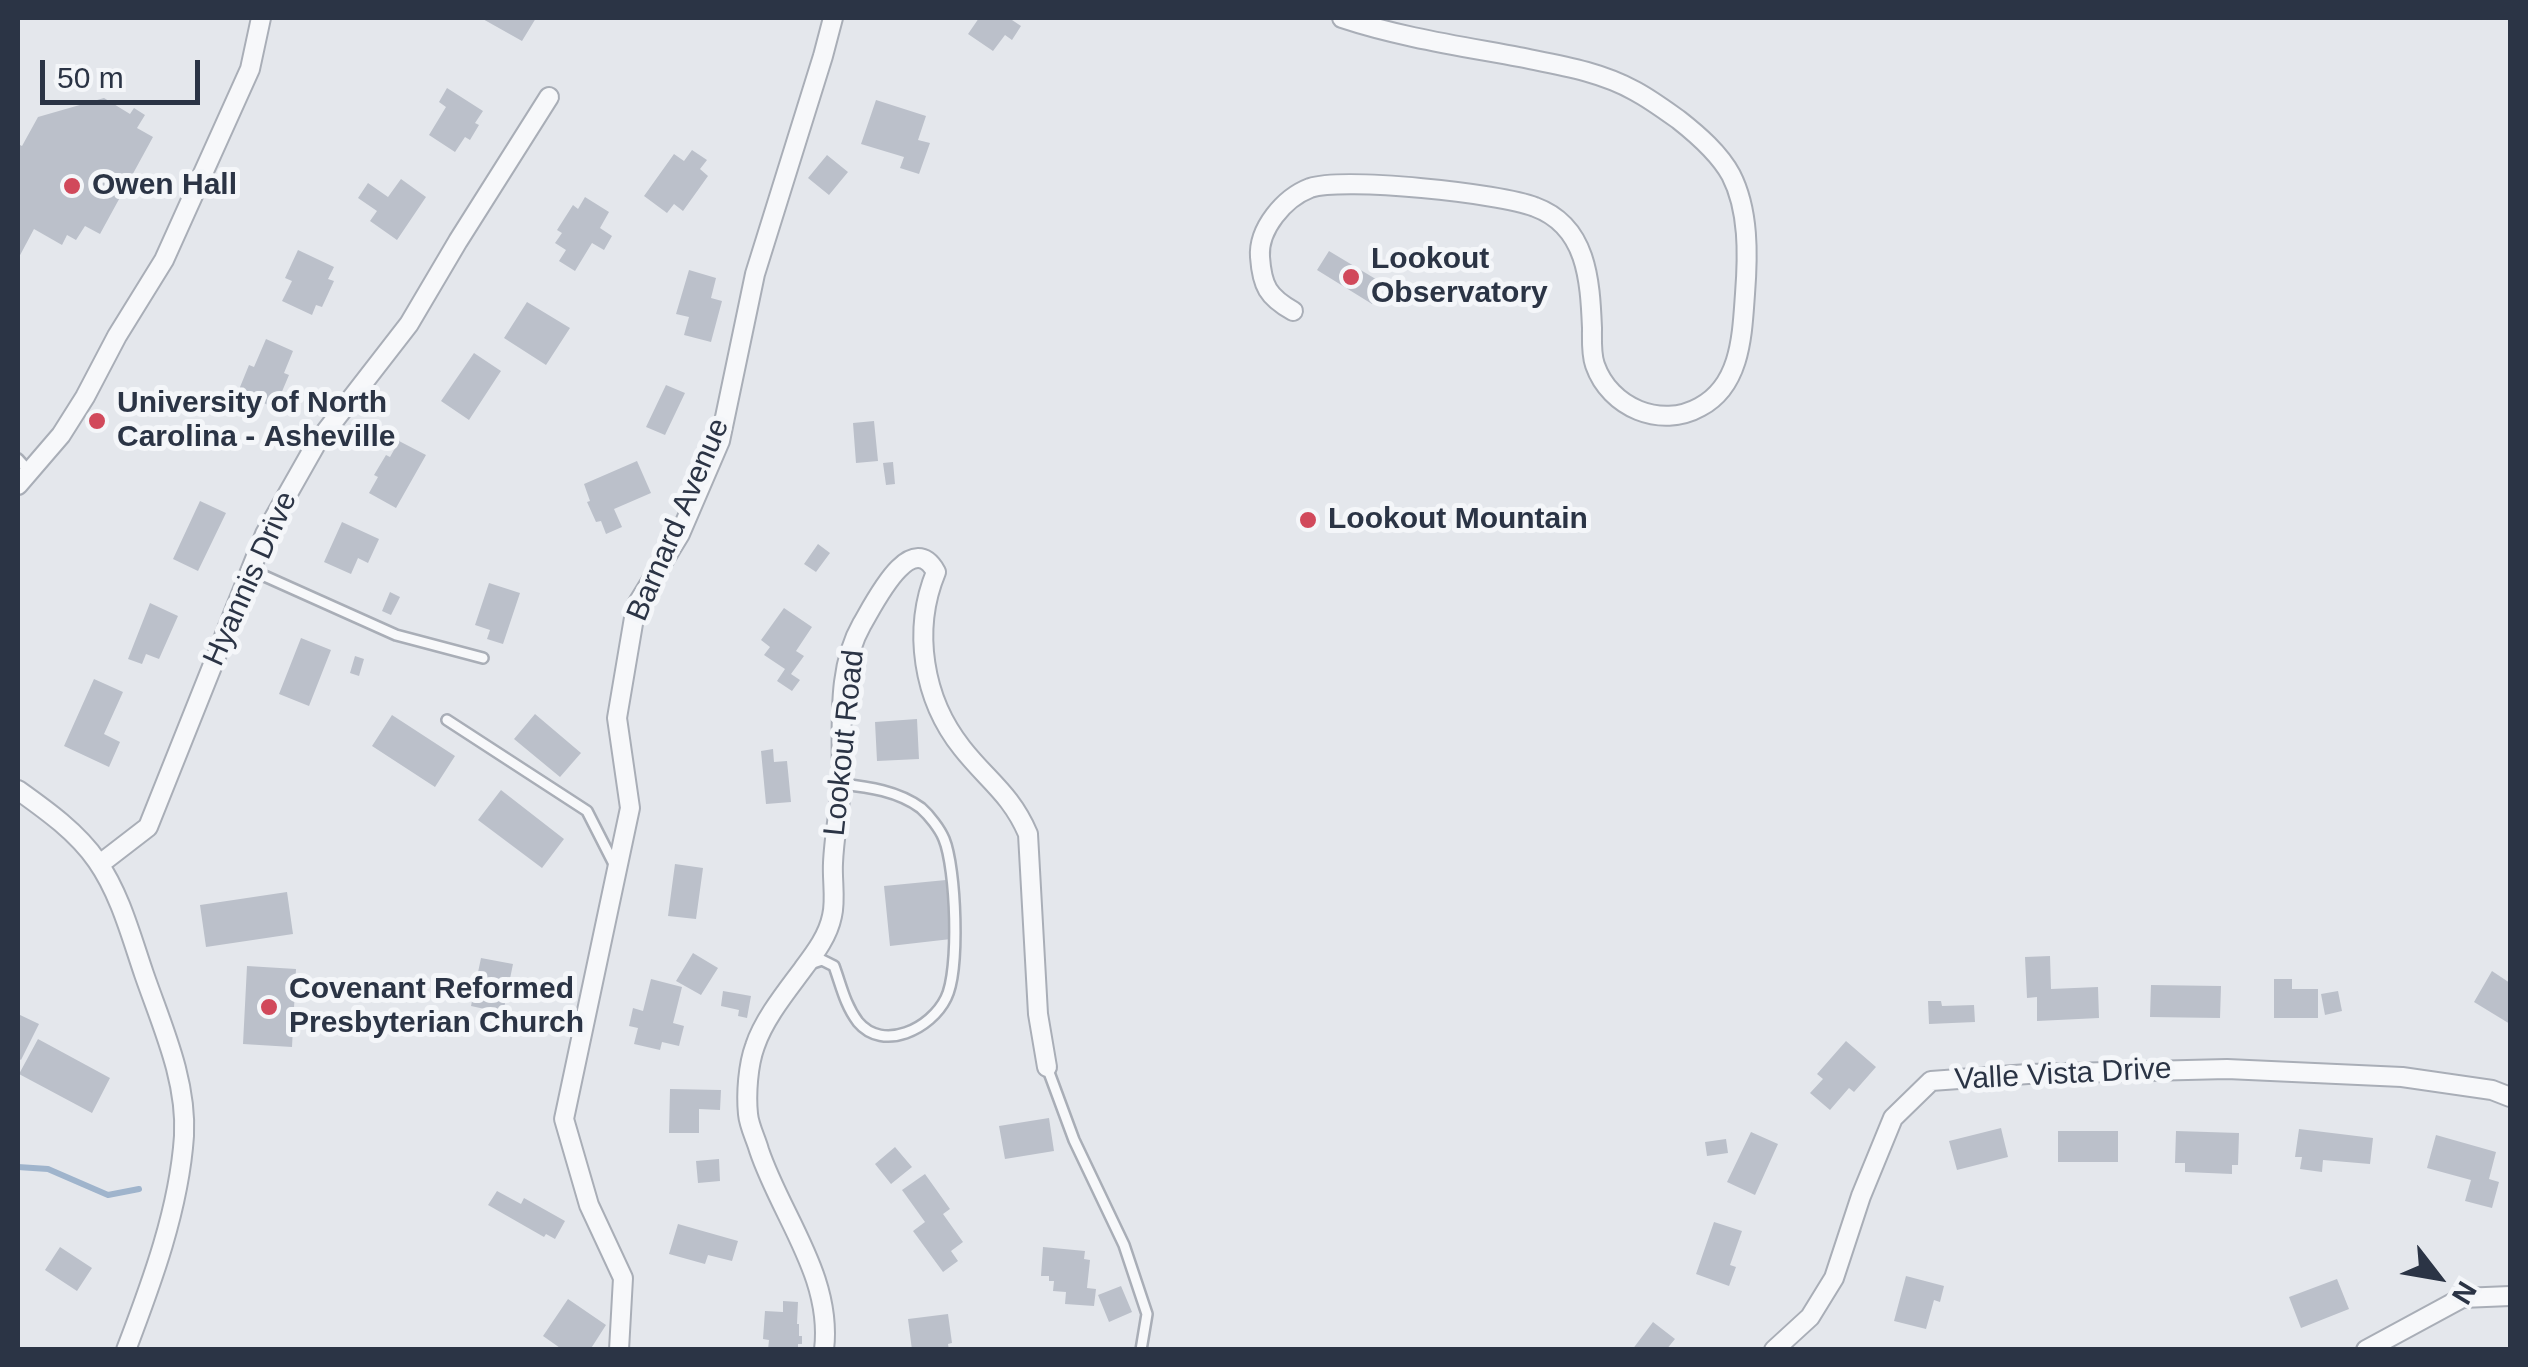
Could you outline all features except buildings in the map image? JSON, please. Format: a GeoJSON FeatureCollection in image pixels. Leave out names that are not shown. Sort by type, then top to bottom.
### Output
{"type":"FeatureCollection","features":[{"type":"Feature","properties":{"kind":"street"},"geometry":{"type":"LineString","coordinates":[[22,472],[61,435],[164,260],[250,69],[260,18]]}},
{"type":"Feature","properties":{"kind":"street","name":"Barnard Avenue"},"geometry":{"type":"LineString","coordinates":[[618,1350],[623,1278],[589,1204],[564,1119],[630,808],[616,718],[636,606],[680,534],[720,440],[755,274],[832,18]]}},
{"type":"Feature","properties":{"kind":"street"},"geometry":{"type":"LineString","coordinates":[[1293,312],[1276,302],[1265,287],[1259,248],[1266,228],[1293,197],[1311,188],[1364,185],[1434,190],[1532,205],[1561,222],[1582,251],[1595,365],[1616,397],[1647,414],[1689,414],[1708,403],[1723,389],[1734,369],[1742,331],[1746,273],[1739,197],[1730,174],[1695,132],[1634,90],[1603,77],[1372,28],[1342,18]]}},
{"type":"Feature","properties":{"kind":"street","name":"Hyannis Drive"},"geometry":{"type":"LineString","coordinates":[[100,864],[148,827],[265,534],[316,444],[409,324],[550,96]]}},
{"type":"Feature","properties":{"kind":"street","name":"Lookout Road"},"geometry":{"type":"LineString","coordinates":[[824,1350],[827,1328],[822,1297],[766,1170],[748,1116],[749,1080],[754,1047],[826,933],[834,913],[833,865],[845,676],[854,638],[897,570],[913,558],[930,562],[936,572],[923,630],[928,678],[936,705],[962,749],[1018,812],[1028,834],[1038,1014],[1047,1067]]}},
{"type":"Feature","properties":{"kind":"street"},"geometry":{"type":"LineString","coordinates":[[18,790],[66,828],[100,864],[126,919],[177,1072],[184,1134],[172,1214],[126,1350]]}},
{"type":"Feature","properties":{"kind":"street","name":"Valle Vista Drive"},"geometry":{"type":"LineString","coordinates":[[1774,1350],[1810,1317],[1834,1278],[1860,1196],[1893,1118],[1931,1081],[2227,1068],[2402,1078],[2492,1090],[2510,1097]]}},
{"type":"Feature","properties":{"kind":"street"},"geometry":{"type":"LineString","coordinates":[[2366,1350],[2462,1298],[2510,1296]]}},
{"type":"Feature","properties":{"kind":"lane"},"geometry":{"type":"LineString","coordinates":[[250,570],[396,635],[483,658]]}},
{"type":"Feature","properties":{"kind":"lane"},"geometry":{"type":"LineString","coordinates":[[447,720],[588,811],[617,871]]}},
{"type":"Feature","properties":{"kind":"lane"},"geometry":{"type":"LineString","coordinates":[[806,966],[822,960],[834,966],[845,1002],[871,1034],[903,1036],[927,1022],[946,999],[953,977],[951,865],[943,838],[923,810],[898,795],[841,784]]}},
{"type":"Feature","properties":{"kind":"lane"},"geometry":{"type":"LineString","coordinates":[[1047,1067],[1074,1140],[1124,1246],[1147,1314],[1141,1350]]}},
{"type":"Feature","properties":{"kind":"waterway"},"geometry":{"type":"LineString","coordinates":[[18,1167],[48,1169],[108,1195],[139,1189]]}},
{"type":"Feature","properties":{"kind":"place","name":"Owen Hall"},"geometry":{"type":"Point","coordinates":[72,186]}},
{"type":"Feature","properties":{"kind":"place","name":"Lookout Observatory"},"geometry":{"type":"Point","coordinates":[1351,277]}},
{"type":"Feature","properties":{"kind":"place","name":"University of North Carolina - Asheville"},"geometry":{"type":"Point","coordinates":[97,421]}},
{"type":"Feature","properties":{"kind":"place","name":"Lookout Mountain"},"geometry":{"type":"Point","coordinates":[1308,520]}},
{"type":"Feature","properties":{"kind":"place","name":"Covenant Reformed Presbyterian Church"},"geometry":{"type":"Point","coordinates":[269,1007]}}]}
